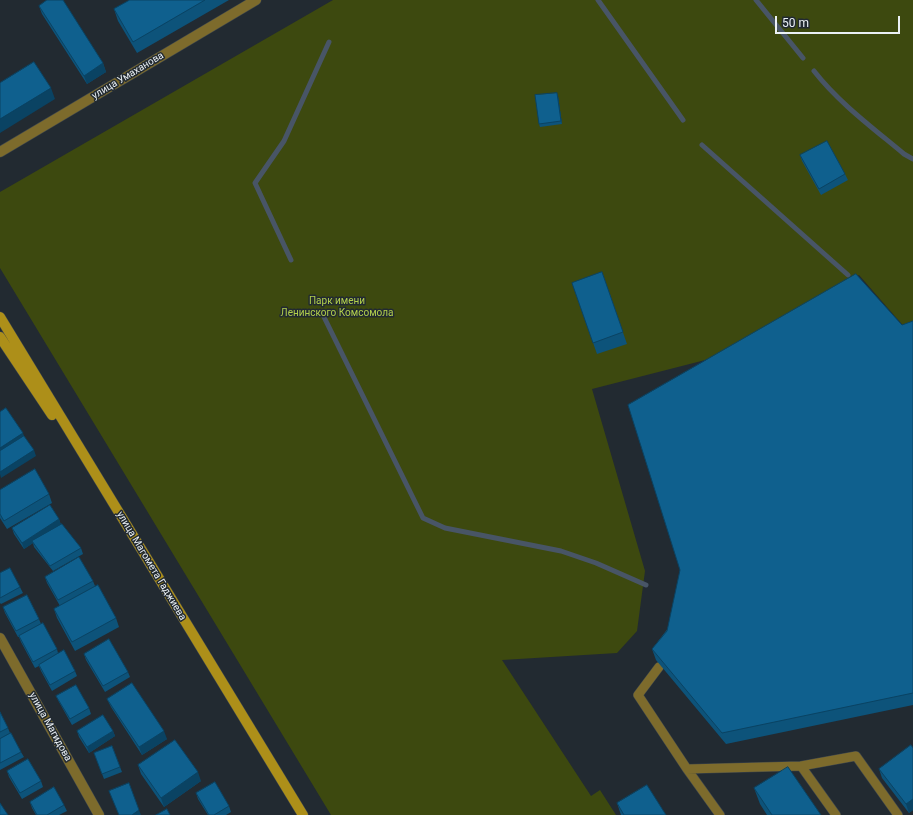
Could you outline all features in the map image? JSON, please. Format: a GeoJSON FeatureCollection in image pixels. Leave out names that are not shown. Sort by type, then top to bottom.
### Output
{"type":"FeatureCollection","features":[{"type":"Feature","properties":{"kind":"main road","name":"улица Магомета Гаджиева"},"geometry":{"type":"LineString","coordinates":[[0,317],[303,815]]}},
{"type":"Feature","properties":{"kind":"main road","name":"улица Магомета Гаджиева"},"geometry":{"type":"LineString","coordinates":[[0,337],[71,444],[300,815]]}},
{"type":"Feature","properties":{"kind":"street","name":"улица Умаханова"},"geometry":{"type":"LineString","coordinates":[[0,152],[256,0]]}},
{"type":"Feature","properties":{"kind":"street","name":"улица Магидова"},"geometry":{"type":"LineString","coordinates":[[0,638],[100,815]]}},
{"type":"Feature","properties":{"kind":"lane"},"geometry":{"type":"LineString","coordinates":[[659,667],[638,695],[687,769],[720,815]]}},
{"type":"Feature","properties":{"kind":"lane"},"geometry":{"type":"LineString","coordinates":[[687,769],[801,766],[856,756],[898,815]]}},
{"type":"Feature","properties":{"kind":"lane"},"geometry":{"type":"LineString","coordinates":[[801,766],[836,815]]}},
{"type":"Feature","properties":{"kind":"green space","name":"Парк имени Ленинского Комсомола"},"geometry":{"type":"Polygon","coordinates":[[[333,0],[913,0],[913,328],[907,330],[859,275],[717,357],[592,389],[645,571],[637,631],[617,653],[502,660],[591,796],[600,790],[616,815],[331,815],[0,268],[0,192],[333,0]]]}},
{"type":"Feature","properties":{"kind":"building"},"geometry":{"type":"Polygon","coordinates":[[[47,0],[63,0],[103,63],[84,76],[39,6],[47,0]]]}},
{"type":"Feature","properties":{"kind":"building"},"geometry":{"type":"Polygon","coordinates":[[[130,0],[205,0],[133,42],[114,9],[130,0]]]}},
{"type":"Feature","properties":{"kind":"building"},"geometry":{"type":"Polygon","coordinates":[[[34,62],[51,88],[0,119],[0,83],[34,62]]]}},
{"type":"Feature","properties":{"kind":"building"},"geometry":{"type":"Polygon","coordinates":[[[557,93],[561,121],[539,124],[535,95],[557,93]]]}},
{"type":"Feature","properties":{"kind":"building"},"geometry":{"type":"Polygon","coordinates":[[[827,141],[845,174],[819,189],[800,155],[827,141]]]}},
{"type":"Feature","properties":{"kind":"building"},"geometry":{"type":"Polygon","coordinates":[[[602,272],[623,332],[593,343],[572,283],[602,272]]]}},
{"type":"Feature","properties":{"kind":"building"},"geometry":{"type":"Polygon","coordinates":[[[856,274],[902,325],[913,321],[913,693],[722,733],[652,649],[667,631],[680,570],[628,405],[856,274]]]}},
{"type":"Feature","properties":{"kind":"building"},"geometry":{"type":"Polygon","coordinates":[[[6,408],[23,433],[0,448],[0,412],[6,408]]]}},
{"type":"Feature","properties":{"kind":"building"},"geometry":{"type":"Polygon","coordinates":[[[24,436],[34,450],[0,472],[0,451],[24,436]]]}},
{"type":"Feature","properties":{"kind":"building"},"geometry":{"type":"Polygon","coordinates":[[[35,469],[49,494],[4,521],[0,514],[0,490],[35,469]]]}},
{"type":"Feature","properties":{"kind":"building"},"geometry":{"type":"Polygon","coordinates":[[[50,505],[59,519],[22,543],[12,528],[50,505]]]}},
{"type":"Feature","properties":{"kind":"building"},"geometry":{"type":"Polygon","coordinates":[[[62,524],[81,548],[50,566],[32,541],[62,524]]]}},
{"type":"Feature","properties":{"kind":"building"},"geometry":{"type":"Polygon","coordinates":[[[79,557],[93,581],[58,600],[45,577],[79,557]]]}},
{"type":"Feature","properties":{"kind":"building"},"geometry":{"type":"Polygon","coordinates":[[[10,568],[20,587],[0,598],[0,573],[10,568]]]}},
{"type":"Feature","properties":{"kind":"building"},"geometry":{"type":"Polygon","coordinates":[[[98,585],[116,618],[72,642],[54,609],[98,585]]]}},
{"type":"Feature","properties":{"kind":"building"},"geometry":{"type":"Polygon","coordinates":[[[27,595],[39,619],[16,631],[3,607],[27,595]]]}},
{"type":"Feature","properties":{"kind":"building"},"geometry":{"type":"Polygon","coordinates":[[[43,623],[57,649],[33,662],[19,636],[43,623]]]}},
{"type":"Feature","properties":{"kind":"building"},"geometry":{"type":"Polygon","coordinates":[[[109,639],[128,672],[103,686],[84,654],[109,639]]]}},
{"type":"Feature","properties":{"kind":"building"},"geometry":{"type":"Polygon","coordinates":[[[64,650],[75,671],[50,685],[39,665],[64,650]]]}},
{"type":"Feature","properties":{"kind":"building"},"geometry":{"type":"Polygon","coordinates":[[[132,683],[164,731],[139,747],[107,699],[132,683]]]}},
{"type":"Feature","properties":{"kind":"building"},"geometry":{"type":"Polygon","coordinates":[[[76,685],[89,708],[70,719],[56,696],[76,685]]]}},
{"type":"Feature","properties":{"kind":"building"},"geometry":{"type":"Polygon","coordinates":[[[0,712],[8,728],[0,732],[0,712]]]}},
{"type":"Feature","properties":{"kind":"building"},"geometry":{"type":"Polygon","coordinates":[[[103,715],[113,731],[87,747],[77,731],[103,715]]]}},
{"type":"Feature","properties":{"kind":"building"},"geometry":{"type":"Polygon","coordinates":[[[11,733],[21,752],[0,763],[0,739],[11,733]]]}},
{"type":"Feature","properties":{"kind":"building"},"geometry":{"type":"Polygon","coordinates":[[[175,740],[198,772],[161,798],[138,765],[175,740]]]}},
{"type":"Feature","properties":{"kind":"building"},"geometry":{"type":"Polygon","coordinates":[[[911,745],[913,748],[913,799],[906,804],[879,769],[911,745]]]}},
{"type":"Feature","properties":{"kind":"building"},"geometry":{"type":"Polygon","coordinates":[[[112,746],[120,767],[102,774],[94,753],[112,746]]]}},
{"type":"Feature","properties":{"kind":"building"},"geometry":{"type":"Polygon","coordinates":[[[28,759],[41,781],[20,793],[7,771],[28,759]]]}},
{"type":"Feature","properties":{"kind":"building"},"geometry":{"type":"Polygon","coordinates":[[[788,767],[821,815],[772,815],[754,788],[788,767]]]}},
{"type":"Feature","properties":{"kind":"building"},"geometry":{"type":"Polygon","coordinates":[[[215,782],[229,806],[214,815],[209,815],[196,793],[215,782]]]}},
{"type":"Feature","properties":{"kind":"building"},"geometry":{"type":"Polygon","coordinates":[[[129,783],[139,810],[132,815],[119,815],[109,791],[129,783]]]}},
{"type":"Feature","properties":{"kind":"building"},"geometry":{"type":"Polygon","coordinates":[[[647,785],[666,815],[624,815],[617,803],[647,785]]]}},
{"type":"Feature","properties":{"kind":"building"},"geometry":{"type":"Polygon","coordinates":[[[54,787],[64,805],[47,815],[37,815],[30,802],[54,787]]]}},
{"type":"Feature","properties":{"kind":"building"},"geometry":{"type":"Polygon","coordinates":[[[0,803],[8,815],[0,815],[0,803]]]}},
{"type":"Feature","properties":{"kind":"building"},"geometry":{"type":"Polygon","coordinates":[[[167,809],[170,815],[156,815],[167,809]]]}},
{"type":"Feature","properties":{"kind":"waterway"},"geometry":{"type":"LineString","coordinates":[[598,0],[683,120]]}},
{"type":"Feature","properties":{"kind":"waterway"},"geometry":{"type":"LineString","coordinates":[[756,0],[803,58]]}},
{"type":"Feature","properties":{"kind":"waterway"},"geometry":{"type":"LineString","coordinates":[[291,260],[255,183],[284,141],[329,42]]}},
{"type":"Feature","properties":{"kind":"waterway"},"geometry":{"type":"LineString","coordinates":[[814,71],[834,94],[857,115],[904,154],[913,159]]}},
{"type":"Feature","properties":{"kind":"waterway"},"geometry":{"type":"LineString","coordinates":[[702,145],[848,275]]}},
{"type":"Feature","properties":{"kind":"waterway"},"geometry":{"type":"LineString","coordinates":[[322,313],[423,518],[445,528],[561,551],[596,563],[646,585]]}}]}
